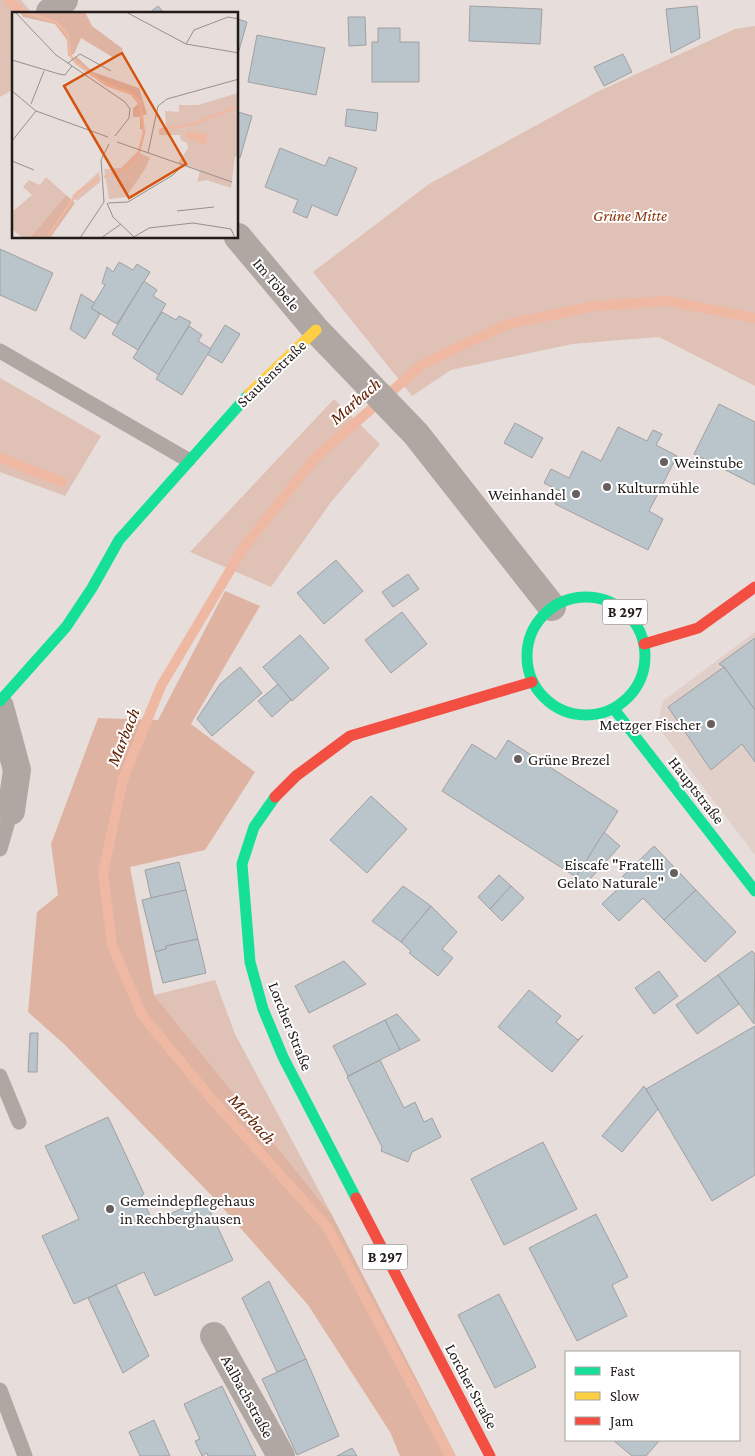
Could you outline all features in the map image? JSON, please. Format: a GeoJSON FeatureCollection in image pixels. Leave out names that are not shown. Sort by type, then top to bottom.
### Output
{"type":"FeatureCollection","features":[{"type":"Feature","properties":{"kind":"main road","name":"Staufenstraße"},"geometry":{"type":"LineString","coordinates":[[0,701],[66,627],[92,588],[119,540],[188,460],[249,394],[324,338]]}},
{"type":"Feature","properties":{"kind":"main road","name":"B 297"},"geometry":{"type":"LineString","coordinates":[[644,644],[698,628],[755,587]]}},
{"type":"Feature","properties":{"kind":"main road","name":"B 297"},"geometry":{"type":"LineString","coordinates":[[589,597],[607,601],[624,612],[636,626],[644,644],[645,663],[640,681],[629,697],[614,709],[591,715],[567,712],[546,700],[532,682],[526,662],[528,641],[538,622],[552,607],[570,599],[589,597]]}},
{"type":"Feature","properties":{"kind":"main road","name":"Lorcher Straße"},"geometry":{"type":"LineString","coordinates":[[490,1456],[283,1057],[263,1009],[250,962],[243,896],[242,864],[254,827],[274,798],[296,776],[350,736],[532,682]]}},
{"type":"Feature","properties":{"kind":"main road","name":"Hauptstraße"},"geometry":{"type":"LineString","coordinates":[[614,709],[755,892]]}},
{"type":"Feature","properties":{"kind":"street","name":"Im Töbele"},"geometry":{"type":"LineString","coordinates":[[239,238],[324,338]]}},
{"type":"Feature","properties":{"kind":"street","name":"Staufenstraße"},"geometry":{"type":"LineString","coordinates":[[324,338],[416,434],[552,607]]}},
{"type":"Feature","properties":{"kind":"street"},"geometry":{"type":"LineString","coordinates":[[0,707],[17,770],[11,811]]}},
{"type":"Feature","properties":{"kind":"street","name":"Aalbachstraße"},"geometry":{"type":"LineString","coordinates":[[214,1336],[281,1456]]}},
{"type":"Feature","properties":{"kind":"lane"},"geometry":{"type":"LineString","coordinates":[[0,350],[188,460]]}},
{"type":"Feature","properties":{"kind":"lane"},"geometry":{"type":"LineString","coordinates":[[0,849],[11,811]]}},
{"type":"Feature","properties":{"kind":"lane"},"geometry":{"type":"LineString","coordinates":[[0,1076],[19,1122]]}},
{"type":"Feature","properties":{"kind":"lane"},"geometry":{"type":"LineString","coordinates":[[0,1390],[25,1456]]}},
{"type":"Feature","properties":{"kind":"shaded area"},"geometry":{"type":"Polygon","coordinates":[[[225,591],[260,606],[191,724],[255,772],[205,850],[130,867],[154,995],[332,1215],[456,1456],[400,1456],[390,1432],[308,1305],[214,1198],[64,1044],[28,1012],[37,912],[58,895],[51,844],[98,718],[158,720],[225,591]]]}},
{"type":"Feature","properties":{"kind":"shaded area"},"geometry":{"type":"Polygon","coordinates":[[[755,632],[755,855],[657,726],[663,701],[755,632]]]}},
{"type":"Feature","properties":{"kind":"green space"},"geometry":{"type":"Polygon","coordinates":[[[0,0],[21,0],[31,12],[12,12],[12,90],[0,97],[0,0]]]}},
{"type":"Feature","properties":{"kind":"green space","name":"Grüne Mitte"},"geometry":{"type":"Polygon","coordinates":[[[755,26],[755,386],[659,337],[572,344],[451,370],[412,396],[313,272],[429,184],[597,92],[735,29],[755,26]]]}},
{"type":"Feature","properties":{"kind":"green space"},"geometry":{"type":"Polygon","coordinates":[[[0,378],[101,436],[65,496],[0,472],[0,378]]]}},
{"type":"Feature","properties":{"kind":"green space"},"geometry":{"type":"Polygon","coordinates":[[[334,399],[380,444],[331,502],[271,587],[190,552],[334,399]]]}},
{"type":"Feature","properties":{"kind":"green space"},"geometry":{"type":"Polygon","coordinates":[[[215,980],[235,1034],[332,1215],[154,995],[215,980]]]}},
{"type":"Feature","properties":{"kind":"building"},"geometry":{"type":"Polygon","coordinates":[[[158,6],[163,12],[150,12],[158,6]]]}},
{"type":"Feature","properties":{"kind":"building"},"geometry":{"type":"Polygon","coordinates":[[[470,6],[542,9],[540,44],[469,41],[470,6]]]}},
{"type":"Feature","properties":{"kind":"building"},"geometry":{"type":"Polygon","coordinates":[[[697,6],[700,38],[671,53],[666,9],[697,6]]]}},
{"type":"Feature","properties":{"kind":"building"},"geometry":{"type":"Polygon","coordinates":[[[348,17],[365,17],[366,45],[349,46],[348,17]]]}},
{"type":"Feature","properties":{"kind":"building"},"geometry":{"type":"Polygon","coordinates":[[[239,19],[247,22],[239,50],[239,19]]]}},
{"type":"Feature","properties":{"kind":"building"},"geometry":{"type":"Polygon","coordinates":[[[378,28],[400,28],[400,42],[419,42],[419,82],[372,82],[372,42],[378,42],[378,28]]]}},
{"type":"Feature","properties":{"kind":"building"},"geometry":{"type":"Polygon","coordinates":[[[257,35],[325,48],[316,95],[248,82],[257,35]]]}},
{"type":"Feature","properties":{"kind":"building"},"geometry":{"type":"Polygon","coordinates":[[[623,54],[632,72],[604,86],[594,67],[623,54]]]}},
{"type":"Feature","properties":{"kind":"building"},"geometry":{"type":"Polygon","coordinates":[[[347,109],[378,113],[376,131],[345,126],[347,109]]]}},
{"type":"Feature","properties":{"kind":"building"},"geometry":{"type":"Polygon","coordinates":[[[239,112],[252,116],[239,158],[239,112]]]}},
{"type":"Feature","properties":{"kind":"building"},"geometry":{"type":"Polygon","coordinates":[[[280,148],[325,166],[329,157],[357,168],[337,216],[312,205],[307,218],[293,212],[298,200],[265,187],[280,148]]]}},
{"type":"Feature","properties":{"kind":"building"},"geometry":{"type":"Polygon","coordinates":[[[0,249],[53,273],[36,311],[0,295],[0,249]]]}},
{"type":"Feature","properties":{"kind":"building"},"geometry":{"type":"Polygon","coordinates":[[[119,262],[133,270],[137,264],[150,272],[117,324],[91,308],[105,285],[102,283],[107,267],[113,272],[119,262]]]}},
{"type":"Feature","properties":{"kind":"building"},"geometry":{"type":"Polygon","coordinates":[[[144,281],[157,290],[153,296],[166,304],[138,350],[112,334],[144,281]]]}},
{"type":"Feature","properties":{"kind":"building"},"geometry":{"type":"Polygon","coordinates":[[[81,294],[95,303],[91,308],[100,314],[85,339],[70,329],[81,294]]]}},
{"type":"Feature","properties":{"kind":"building"},"geometry":{"type":"Polygon","coordinates":[[[162,312],[176,320],[179,316],[191,322],[159,375],[133,358],[162,312]]]}},
{"type":"Feature","properties":{"kind":"building"},"geometry":{"type":"Polygon","coordinates":[[[225,325],[240,334],[222,363],[207,354],[225,325]]]}},
{"type":"Feature","properties":{"kind":"building"},"geometry":{"type":"Polygon","coordinates":[[[189,326],[202,335],[198,341],[211,349],[182,395],[156,379],[189,326]]]}},
{"type":"Feature","properties":{"kind":"building","name":"Kulturmühle"},"geometry":{"type":"Polygon","coordinates":[[[719,404],[755,422],[755,485],[694,454],[719,404]]]}},
{"type":"Feature","properties":{"kind":"building"},"geometry":{"type":"Polygon","coordinates":[[[515,423],[543,438],[532,458],[504,443],[515,423]]]}},
{"type":"Feature","properties":{"kind":"building","name":"Kulturmühle"},"geometry":{"type":"Polygon","coordinates":[[[618,427],[647,441],[653,430],[662,434],[656,445],[677,456],[649,511],[663,519],[648,550],[555,504],[562,492],[544,483],[551,469],[569,478],[582,451],[601,461],[618,427]]]}},
{"type":"Feature","properties":{"kind":"building"},"geometry":{"type":"Polygon","coordinates":[[[336,560],[363,591],[324,624],[297,593],[336,560]]]}},
{"type":"Feature","properties":{"kind":"building"},"geometry":{"type":"Polygon","coordinates":[[[408,574],[419,589],[393,607],[382,592],[408,574]]]}},
{"type":"Feature","properties":{"kind":"building"},"geometry":{"type":"Polygon","coordinates":[[[402,612],[427,644],[391,673],[365,640],[402,612]]]}},
{"type":"Feature","properties":{"kind":"building"},"geometry":{"type":"Polygon","coordinates":[[[300,635],[329,668],[292,701],[263,667],[300,635]]]}},
{"type":"Feature","properties":{"kind":"building"},"geometry":{"type":"Polygon","coordinates":[[[755,638],[755,710],[724,667],[719,664],[755,638]]]}},
{"type":"Feature","properties":{"kind":"building"},"geometry":{"type":"Polygon","coordinates":[[[240,667],[262,693],[212,736],[197,719],[220,684],[240,667]]]}},
{"type":"Feature","properties":{"kind":"building"},"geometry":{"type":"Polygon","coordinates":[[[724,667],[755,710],[755,762],[742,744],[711,770],[668,707],[724,667]]]}},
{"type":"Feature","properties":{"kind":"building"},"geometry":{"type":"Polygon","coordinates":[[[278,684],[291,700],[272,717],[258,701],[278,684]]]}},
{"type":"Feature","properties":{"kind":"building"},"geometry":{"type":"Polygon","coordinates":[[[508,740],[618,811],[576,877],[442,791],[472,744],[496,759],[508,740]]]}},
{"type":"Feature","properties":{"kind":"building"},"geometry":{"type":"Polygon","coordinates":[[[371,796],[407,829],[367,873],[330,840],[371,796]]]}},
{"type":"Feature","properties":{"kind":"building"},"geometry":{"type":"Polygon","coordinates":[[[604,832],[620,846],[580,890],[569,883],[574,875],[576,877],[604,832]]]}},
{"type":"Feature","properties":{"kind":"building"},"geometry":{"type":"Polygon","coordinates":[[[654,846],[696,890],[664,920],[643,898],[619,921],[602,904],[626,881],[622,877],[654,846]]]}},
{"type":"Feature","properties":{"kind":"building"},"geometry":{"type":"Polygon","coordinates":[[[179,862],[186,890],[151,898],[145,870],[179,862]]]}},
{"type":"Feature","properties":{"kind":"building"},"geometry":{"type":"Polygon","coordinates":[[[499,875],[511,886],[490,909],[478,897],[499,875]]]}},
{"type":"Feature","properties":{"kind":"building"},"geometry":{"type":"Polygon","coordinates":[[[403,886],[431,906],[401,942],[372,921],[403,886]]]}},
{"type":"Feature","properties":{"kind":"building"},"geometry":{"type":"Polygon","coordinates":[[[511,886],[524,898],[502,921],[490,909],[511,886]]]}},
{"type":"Feature","properties":{"kind":"building"},"geometry":{"type":"Polygon","coordinates":[[[186,890],[198,939],[166,946],[166,949],[155,952],[142,900],[186,890]]]}},
{"type":"Feature","properties":{"kind":"building"},"geometry":{"type":"Polygon","coordinates":[[[696,890],[736,932],[705,962],[664,920],[696,890]]]}},
{"type":"Feature","properties":{"kind":"building"},"geometry":{"type":"Polygon","coordinates":[[[431,906],[457,932],[442,949],[453,958],[438,976],[409,953],[411,951],[401,942],[431,906]]]}},
{"type":"Feature","properties":{"kind":"building"},"geometry":{"type":"Polygon","coordinates":[[[198,939],[206,973],[163,983],[155,952],[166,949],[166,946],[198,939]]]}},
{"type":"Feature","properties":{"kind":"building"},"geometry":{"type":"Polygon","coordinates":[[[752,951],[755,954],[754,1024],[718,975],[752,951]]]}},
{"type":"Feature","properties":{"kind":"building"},"geometry":{"type":"Polygon","coordinates":[[[344,961],[366,984],[309,1013],[295,986],[344,961]]]}},
{"type":"Feature","properties":{"kind":"building"},"geometry":{"type":"Polygon","coordinates":[[[659,971],[678,996],[654,1014],[635,988],[659,971]]]}},
{"type":"Feature","properties":{"kind":"building"},"geometry":{"type":"Polygon","coordinates":[[[718,975],[739,1004],[697,1034],[676,1005],[718,975]]]}},
{"type":"Feature","properties":{"kind":"building"},"geometry":{"type":"Polygon","coordinates":[[[529,990],[561,1016],[556,1022],[578,1040],[583,1035],[552,1072],[498,1027],[529,990]]]}},
{"type":"Feature","properties":{"kind":"building"},"geometry":{"type":"Polygon","coordinates":[[[397,1014],[420,1040],[400,1050],[385,1020],[397,1014]]]}},
{"type":"Feature","properties":{"kind":"building"},"geometry":{"type":"Polygon","coordinates":[[[385,1020],[400,1050],[348,1076],[333,1046],[385,1020]]]}},
{"type":"Feature","properties":{"kind":"building"},"geometry":{"type":"Polygon","coordinates":[[[755,1026],[755,1175],[712,1201],[646,1089],[755,1026]]]}},
{"type":"Feature","properties":{"kind":"building"},"geometry":{"type":"Polygon","coordinates":[[[30,1033],[38,1033],[37,1072],[28,1072],[30,1033]]]}},
{"type":"Feature","properties":{"kind":"building"},"geometry":{"type":"Polygon","coordinates":[[[380,1060],[404,1108],[415,1102],[424,1122],[432,1118],[441,1137],[412,1152],[408,1162],[381,1151],[382,1147],[347,1077],[380,1060]]]}},
{"type":"Feature","properties":{"kind":"building"},"geometry":{"type":"Polygon","coordinates":[[[644,1086],[658,1109],[622,1152],[602,1136],[644,1086]]]}},
{"type":"Feature","properties":{"kind":"building","name":"Gemeindepflegehaus in Rechberghausen"},"geometry":{"type":"Polygon","coordinates":[[[108,1117],[144,1194],[141,1196],[153,1222],[204,1198],[233,1260],[155,1296],[144,1272],[74,1304],[42,1236],[79,1219],[45,1146],[108,1117]]]}},
{"type":"Feature","properties":{"kind":"building"},"geometry":{"type":"Polygon","coordinates":[[[543,1142],[577,1209],[504,1245],[471,1179],[543,1142]]]}},
{"type":"Feature","properties":{"kind":"building"},"geometry":{"type":"Polygon","coordinates":[[[596,1214],[628,1277],[612,1285],[627,1316],[577,1341],[529,1248],[596,1214]]]}},
{"type":"Feature","properties":{"kind":"building"},"geometry":{"type":"Polygon","coordinates":[[[269,1281],[306,1359],[277,1372],[242,1298],[269,1281]]]}},
{"type":"Feature","properties":{"kind":"building"},"geometry":{"type":"Polygon","coordinates":[[[116,1285],[149,1356],[123,1373],[88,1298],[116,1285]]]}},
{"type":"Feature","properties":{"kind":"building"},"geometry":{"type":"Polygon","coordinates":[[[499,1294],[536,1367],[495,1388],[458,1315],[499,1294]]]}},
{"type":"Feature","properties":{"kind":"building"},"geometry":{"type":"Polygon","coordinates":[[[306,1359],[339,1436],[297,1455],[262,1379],[306,1359]]]}},
{"type":"Feature","properties":{"kind":"building"},"geometry":{"type":"Polygon","coordinates":[[[222,1386],[256,1456],[208,1456],[207,1453],[202,1456],[195,1441],[200,1439],[184,1404],[222,1386]]]}},
{"type":"Feature","properties":{"kind":"building"},"geometry":{"type":"Polygon","coordinates":[[[154,1420],[170,1456],[140,1456],[129,1432],[154,1420]]]}},
{"type":"Feature","properties":{"kind":"building"},"geometry":{"type":"Polygon","coordinates":[[[614,1441],[659,1441],[646,1456],[632,1456],[614,1441]]]}},
{"type":"Feature","properties":{"kind":"building"},"geometry":{"type":"Polygon","coordinates":[[[352,1448],[357,1456],[337,1456],[352,1448]]]}},
{"type":"Feature","properties":{"kind":"waterway"},"geometry":{"type":"LineString","coordinates":[[9,0],[19,12]]}},
{"type":"Feature","properties":{"kind":"waterway","name":"Marbach"},"geometry":{"type":"LineString","coordinates":[[450,1456],[328,1228],[210,1097],[142,1015],[112,945],[103,873],[123,779],[161,686],[244,547],[315,458],[423,364],[508,324],[595,306],[668,301],[755,318]]}},
{"type":"Feature","properties":{"kind":"waterway"},"geometry":{"type":"LineString","coordinates":[[0,458],[62,482]]}},
{"type":"Feature","properties":{"kind":"traffic: fast"},"geometry":{"type":"LineString","coordinates":[[0,701],[66,627],[92,588],[119,540],[249,394]]}},
{"type":"Feature","properties":{"kind":"traffic: fast"},"geometry":{"type":"LineString","coordinates":[[586,597],[597,598],[619,607],[635,623],[644,645],[645,656],[644,667],[635,689],[619,705],[597,714],[586,715],[575,714],[553,705],[537,689],[528,667],[527,656],[528,645],[537,623],[553,607],[575,598],[586,597]]}},
{"type":"Feature","properties":{"kind":"traffic: fast"},"geometry":{"type":"LineString","coordinates":[[614,709],[755,891]]}},
{"type":"Feature","properties":{"kind":"traffic: fast"},"geometry":{"type":"LineString","coordinates":[[275,797],[254,827],[242,864],[250,962],[263,1009],[283,1057],[356,1198]]}},
{"type":"Feature","properties":{"kind":"traffic: slow"},"geometry":{"type":"LineString","coordinates":[[249,394],[316,330]]}},
{"type":"Feature","properties":{"kind":"traffic: jam"},"geometry":{"type":"LineString","coordinates":[[644,644],[698,628],[755,587]]}},
{"type":"Feature","properties":{"kind":"traffic: jam"},"geometry":{"type":"LineString","coordinates":[[275,797],[296,776],[350,736],[532,682]]}},
{"type":"Feature","properties":{"kind":"traffic: jam"},"geometry":{"type":"LineString","coordinates":[[356,1198],[490,1456]]}},
{"type":"Feature","properties":{"kind":"place","name":"Weinstube"},"geometry":{"type":"Point","coordinates":[664,462]}},
{"type":"Feature","properties":{"kind":"place","name":"Kulturmühle"},"geometry":{"type":"Point","coordinates":[607,487]}},
{"type":"Feature","properties":{"kind":"place","name":"Weinhandel"},"geometry":{"type":"Point","coordinates":[576,494]}},
{"type":"Feature","properties":{"kind":"place","name":"Metzger Fischer"},"geometry":{"type":"Point","coordinates":[711,724]}},
{"type":"Feature","properties":{"kind":"place","name":"Grüne Brezel"},"geometry":{"type":"Point","coordinates":[518,759]}},
{"type":"Feature","properties":{"kind":"place","name":"Eiscafe \"Fratelli Gelato Naturale\""},"geometry":{"type":"Point","coordinates":[674,873]}},
{"type":"Feature","properties":{"kind":"place","name":"Gemeindepflegehaus in Rechberghausen"},"geometry":{"type":"Point","coordinates":[110,1209]}}]}
